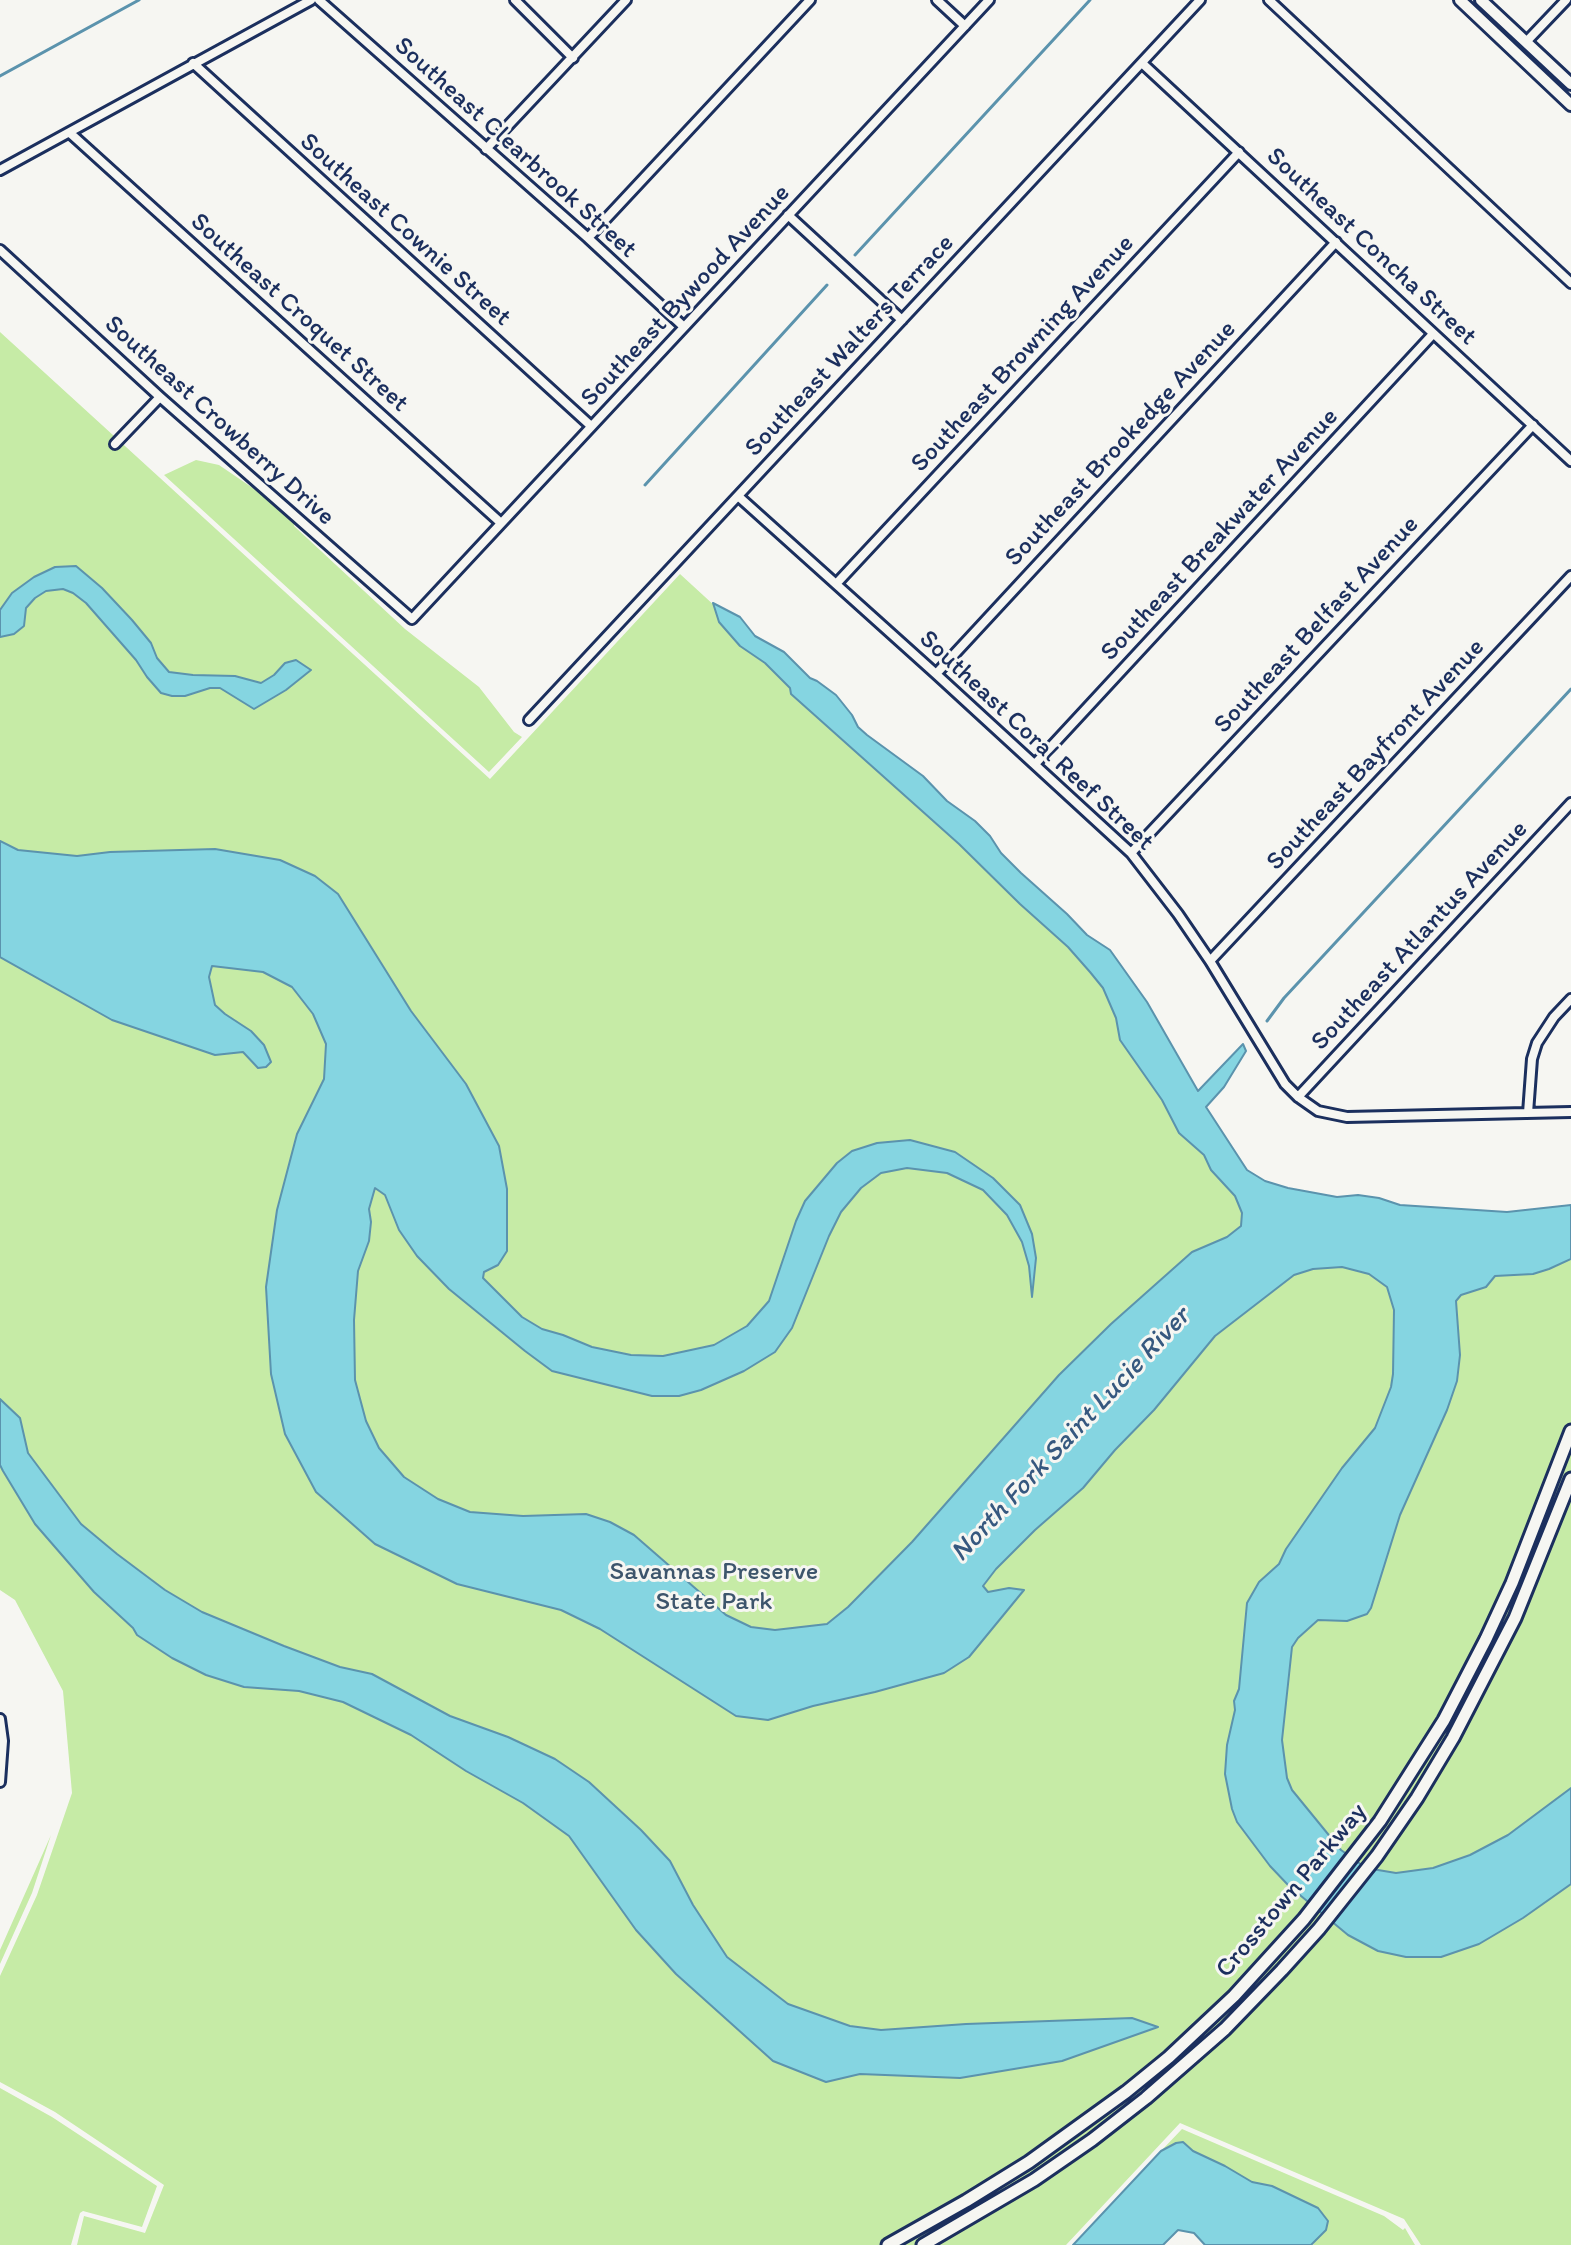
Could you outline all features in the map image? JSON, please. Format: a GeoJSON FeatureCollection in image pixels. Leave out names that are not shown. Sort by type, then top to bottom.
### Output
{"type":"FeatureCollection","features":[{"type":"Feature","properties":{"kind":"main road","name":"Crosstown Parkway"},"geometry":{"type":"LineString","coordinates":[[888,2245],[1029,2162],[1111,2104],[1169,2057],[1216,2013],[1304,1919],[1380,1821],[1430,1744],[1461,1688],[1512,1583],[1571,1431]]}},
{"type":"Feature","properties":{"kind":"main road","name":"Crosstown Parkway"},"geometry":{"type":"LineString","coordinates":[[923,2245],[1034,2180],[1110,2127],[1225,2029],[1319,1929],[1377,1856],[1453,1738],[1515,1618],[1571,1479]]}},
{"type":"Feature","properties":{"kind":"street"},"geometry":{"type":"LineString","coordinates":[[0,170],[311,0]]}},
{"type":"Feature","properties":{"kind":"street","name":"Southeast Clearbrook Street"},"geometry":{"type":"LineString","coordinates":[[319,0],[684,327]]}},
{"type":"Feature","properties":{"kind":"street"},"geometry":{"type":"LineString","coordinates":[[515,0],[573,58]]}},
{"type":"Feature","properties":{"kind":"street"},"geometry":{"type":"LineString","coordinates":[[486,149],[626,0]]}},
{"type":"Feature","properties":{"kind":"street"},"geometry":{"type":"LineString","coordinates":[[588,238],[810,0]]}},
{"type":"Feature","properties":{"kind":"street"},"geometry":{"type":"LineString","coordinates":[[937,0],[965,26]]}},
{"type":"Feature","properties":{"kind":"street","name":"Southeast Bywood Avenue"},"geometry":{"type":"LineString","coordinates":[[412,619],[989,0]]}},
{"type":"Feature","properties":{"kind":"street","name":"Southeast Walters Terrace"},"geometry":{"type":"LineString","coordinates":[[529,720],[1200,0]]}},
{"type":"Feature","properties":{"kind":"street"},"geometry":{"type":"LineString","coordinates":[[1269,0],[1571,283]]}},
{"type":"Feature","properties":{"kind":"street"},"geometry":{"type":"LineString","coordinates":[[1460,0],[1571,105]]}},
{"type":"Feature","properties":{"kind":"street"},"geometry":{"type":"LineString","coordinates":[[1481,0],[1571,84]]}},
{"type":"Feature","properties":{"kind":"street"},"geometry":{"type":"LineString","coordinates":[[1526,42],[1566,0]]}},
{"type":"Feature","properties":{"kind":"street","name":"Southeast Cownie Street"},"geometry":{"type":"LineString","coordinates":[[193,63],[591,426]]}},
{"type":"Feature","properties":{"kind":"street","name":"Southeast Concha Street"},"geometry":{"type":"LineString","coordinates":[[1143,64],[1571,461]]}},
{"type":"Feature","properties":{"kind":"street","name":"Southeast Croquet Street"},"geometry":{"type":"LineString","coordinates":[[70,133],[501,523]]}},
{"type":"Feature","properties":{"kind":"street","name":"Southeast Browning Avenue"},"geometry":{"type":"LineString","coordinates":[[836,584],[1239,152]]}},
{"type":"Feature","properties":{"kind":"street"},"geometry":{"type":"LineString","coordinates":[[788,215],[902,320]]}},
{"type":"Feature","properties":{"kind":"street","name":"Southeast Brookedge Avenue"},"geometry":{"type":"LineString","coordinates":[[936,674],[1336,242]]}},
{"type":"Feature","properties":{"kind":"street","name":"Southeast Crowberry Drive"},"geometry":{"type":"LineString","coordinates":[[0,250],[160,397],[412,619]]}},
{"type":"Feature","properties":{"kind":"street","name":"Southeast Breakwater Avenue"},"geometry":{"type":"LineString","coordinates":[[1035,764],[1433,334]]}},
{"type":"Feature","properties":{"kind":"street"},"geometry":{"type":"LineString","coordinates":[[115,444],[160,397]]}},
{"type":"Feature","properties":{"kind":"street","name":"Southeast Belfast Avenue"},"geometry":{"type":"LineString","coordinates":[[1131,853],[1533,425]]}},
{"type":"Feature","properties":{"kind":"street","name":"Southeast Coral Reef Street"},"geometry":{"type":"LineString","coordinates":[[738,496],[1131,853],[1178,914],[1285,1084],[1298,1097],[1318,1111],[1347,1117],[1571,1112]]}},
{"type":"Feature","properties":{"kind":"street","name":"Southeast Bayfront Avenue"},"geometry":{"type":"LineString","coordinates":[[1210,961],[1571,576]]}},
{"type":"Feature","properties":{"kind":"street","name":"Southeast Atlantus Avenue"},"geometry":{"type":"LineString","coordinates":[[1298,1097],[1571,803]]}},
{"type":"Feature","properties":{"kind":"street"},"geometry":{"type":"LineString","coordinates":[[1528,1113],[1532,1059],[1537,1043],[1554,1017],[1571,999]]}},
{"type":"Feature","properties":{"kind":"street"},"geometry":{"type":"LineString","coordinates":[[0,1719],[3,1741],[0,1782]]}},
{"type":"Feature","properties":{"kind":"green space","name":"Savannas Preserve State Park"},"geometry":{"type":"Polygon","coordinates":[[[0,332],[490,779],[680,574],[1064,926],[1267,1227],[1571,1230],[1571,2245],[1421,2245],[1404,2219],[1180,2123],[1066,2245],[77,2245],[84,2216],[145,2233],[164,2185],[55,2112],[0,2082],[0,1976],[37,1895],[72,1793],[63,1691],[15,1600],[0,1590],[0,332]]]}},
{"type":"Feature","properties":{"kind":"green space"},"geometry":{"type":"Polygon","coordinates":[[[196,460],[219,465],[266,497],[405,629],[479,687],[514,732],[522,737],[489,772],[164,475],[196,460]]]}},
{"type":"Feature","properties":{"kind":"green space"},"geometry":{"type":"Polygon","coordinates":[[[51,1835],[32,1893],[0,1964],[0,1950],[51,1835]]]}},
{"type":"Feature","properties":{"kind":"green space"},"geometry":{"type":"Polygon","coordinates":[[[0,2088],[52,2117],[157,2186],[142,2227],[83,2211],[71,2245],[0,2245],[0,2088]]]}},
{"type":"Feature","properties":{"kind":"green space"},"geometry":{"type":"Polygon","coordinates":[[[1182,2129],[1384,2216],[1403,2230],[1405,2228],[1415,2245],[1311,2245],[1314,2244],[1318,2208],[1272,2186],[1252,2182],[1176,2143],[1161,2151],[1182,2129]]]}},
{"type":"Feature","properties":{"kind":"water"},"geometry":{"type":"Polygon","coordinates":[[[76,566],[132,620],[169,672],[235,676],[261,683],[285,663],[296,660],[311,670],[254,709],[220,688],[185,696],[161,693],[86,603],[63,589],[46,591],[35,598],[26,608],[24,626],[14,634],[0,637],[0,610],[12,593],[55,567],[76,566]]]}},
{"type":"Feature","properties":{"kind":"water","name":"North Fork Saint Lucie River"},"geometry":{"type":"Polygon","coordinates":[[[713,603],[740,617],[755,636],[784,652],[810,678],[836,695],[858,727],[923,776],[947,801],[975,821],[1021,873],[1087,935],[1110,950],[1147,1002],[1198,1091],[1243,1044],[1246,1051],[1224,1087],[1206,1107],[1247,1170],[1265,1181],[1288,1188],[1337,1197],[1358,1195],[1379,1198],[1400,1205],[1507,1212],[1571,1205],[1571,1259],[1533,1274],[1495,1276],[1486,1287],[1461,1295],[1456,1301],[1460,1355],[1457,1381],[1400,1515],[1371,1608],[1367,1614],[1347,1621],[1318,1620],[1298,1638],[1292,1647],[1282,1740],[1287,1778],[1292,1790],[1341,1850],[1366,1868],[1396,1873],[1433,1868],[1470,1855],[1508,1835],[1571,1788],[1571,1884],[1523,1918],[1479,1944],[1441,1957],[1406,1957],[1378,1951],[1348,1935],[1289,1886],[1237,1822],[1232,1809],[1225,1774],[1227,1745],[1239,1689],[1247,1603],[1259,1582],[1279,1564],[1342,1468],[1375,1428],[1391,1387],[1394,1310],[1387,1287],[1369,1274],[1342,1267],[1313,1269],[1294,1275],[1215,1336],[1154,1410],[1083,1488],[996,1569],[983,1586],[988,1592],[1009,1588],[1024,1590],[969,1657],[944,1673],[768,1720],[736,1716],[600,1629],[561,1610],[457,1584],[375,1544],[316,1492],[285,1434],[271,1374],[266,1287],[277,1210],[297,1134],[324,1079],[326,1044],[313,1014],[292,987],[263,972],[212,966],[209,977],[215,1005],[251,1031],[264,1045],[271,1062],[266,1067],[258,1068],[243,1052],[215,1055],[112,1020],[0,957],[0,841],[18,850],[77,856],[215,849],[280,860],[315,876],[338,894],[411,1011],[466,1084],[499,1146],[507,1189],[507,1251],[498,1265],[484,1272],[483,1278],[522,1317],[542,1329],[592,1347],[631,1355],[663,1356],[714,1345],[747,1326],[769,1301],[805,1201],[837,1163],[852,1151],[877,1143],[910,1140],[955,1152],[993,1178],[1020,1205],[1032,1234],[1036,1258],[1032,1297],[1029,1266],[1022,1242],[1007,1215],[983,1190],[947,1173],[907,1168],[881,1173],[861,1188],[841,1212],[792,1328],[775,1352],[744,1371],[701,1390],[679,1396],[652,1396],[552,1371],[525,1351],[449,1289],[417,1256],[399,1230],[385,1195],[375,1188],[369,1209],[369,1241],[358,1271],[354,1320],[355,1380],[366,1421],[379,1448],[404,1477],[438,1499],[470,1512],[523,1516],[586,1514],[610,1522],[634,1535],[726,1615],[751,1627],[775,1630],[827,1624],[848,1607],[912,1542],[1059,1375],[1111,1324],[1192,1252],[1227,1237],[1241,1226],[1242,1213],[1235,1196],[1211,1170],[1204,1155],[1179,1133],[1162,1100],[1120,1040],[1116,1018],[1103,988],[1090,972],[1068,947],[959,844],[791,694],[790,688],[765,663],[740,646],[719,622],[713,603]]]}},
{"type":"Feature","properties":{"kind":"water"},"geometry":{"type":"Polygon","coordinates":[[[0,1399],[20,1418],[28,1453],[81,1524],[165,1590],[202,1612],[284,1646],[340,1667],[372,1674],[450,1716],[508,1737],[555,1759],[589,1782],[670,1861],[693,1905],[727,1957],[788,2004],[850,2026],[881,2030],[1132,2018],[1158,2027],[1062,2061],[960,2078],[860,2074],[826,2082],[773,2061],[676,1974],[636,1930],[569,1836],[523,1803],[411,1735],[343,1702],[299,1691],[244,1687],[206,1675],[137,1635],[94,1592],[35,1524],[3,1471],[0,1465],[0,1399]]]}},
{"type":"Feature","properties":{"kind":"water"},"geometry":{"type":"Polygon","coordinates":[[[1183,2142],[1193,2151],[1252,2182],[1272,2186],[1318,2208],[1328,2221],[1326,2230],[1311,2245],[1205,2245],[1194,2233],[1178,2230],[1163,2245],[1073,2245],[1161,2151],[1183,2142]]]}},
{"type":"Feature","properties":{"kind":"waterway"},"geometry":{"type":"LineString","coordinates":[[0,76],[139,0]]}},
{"type":"Feature","properties":{"kind":"waterway"},"geometry":{"type":"LineString","coordinates":[[855,255],[1090,0]]}},
{"type":"Feature","properties":{"kind":"waterway"},"geometry":{"type":"LineString","coordinates":[[645,485],[827,285]]}},
{"type":"Feature","properties":{"kind":"waterway"},"geometry":{"type":"LineString","coordinates":[[1267,1021],[1284,998],[1571,689]]}}]}
